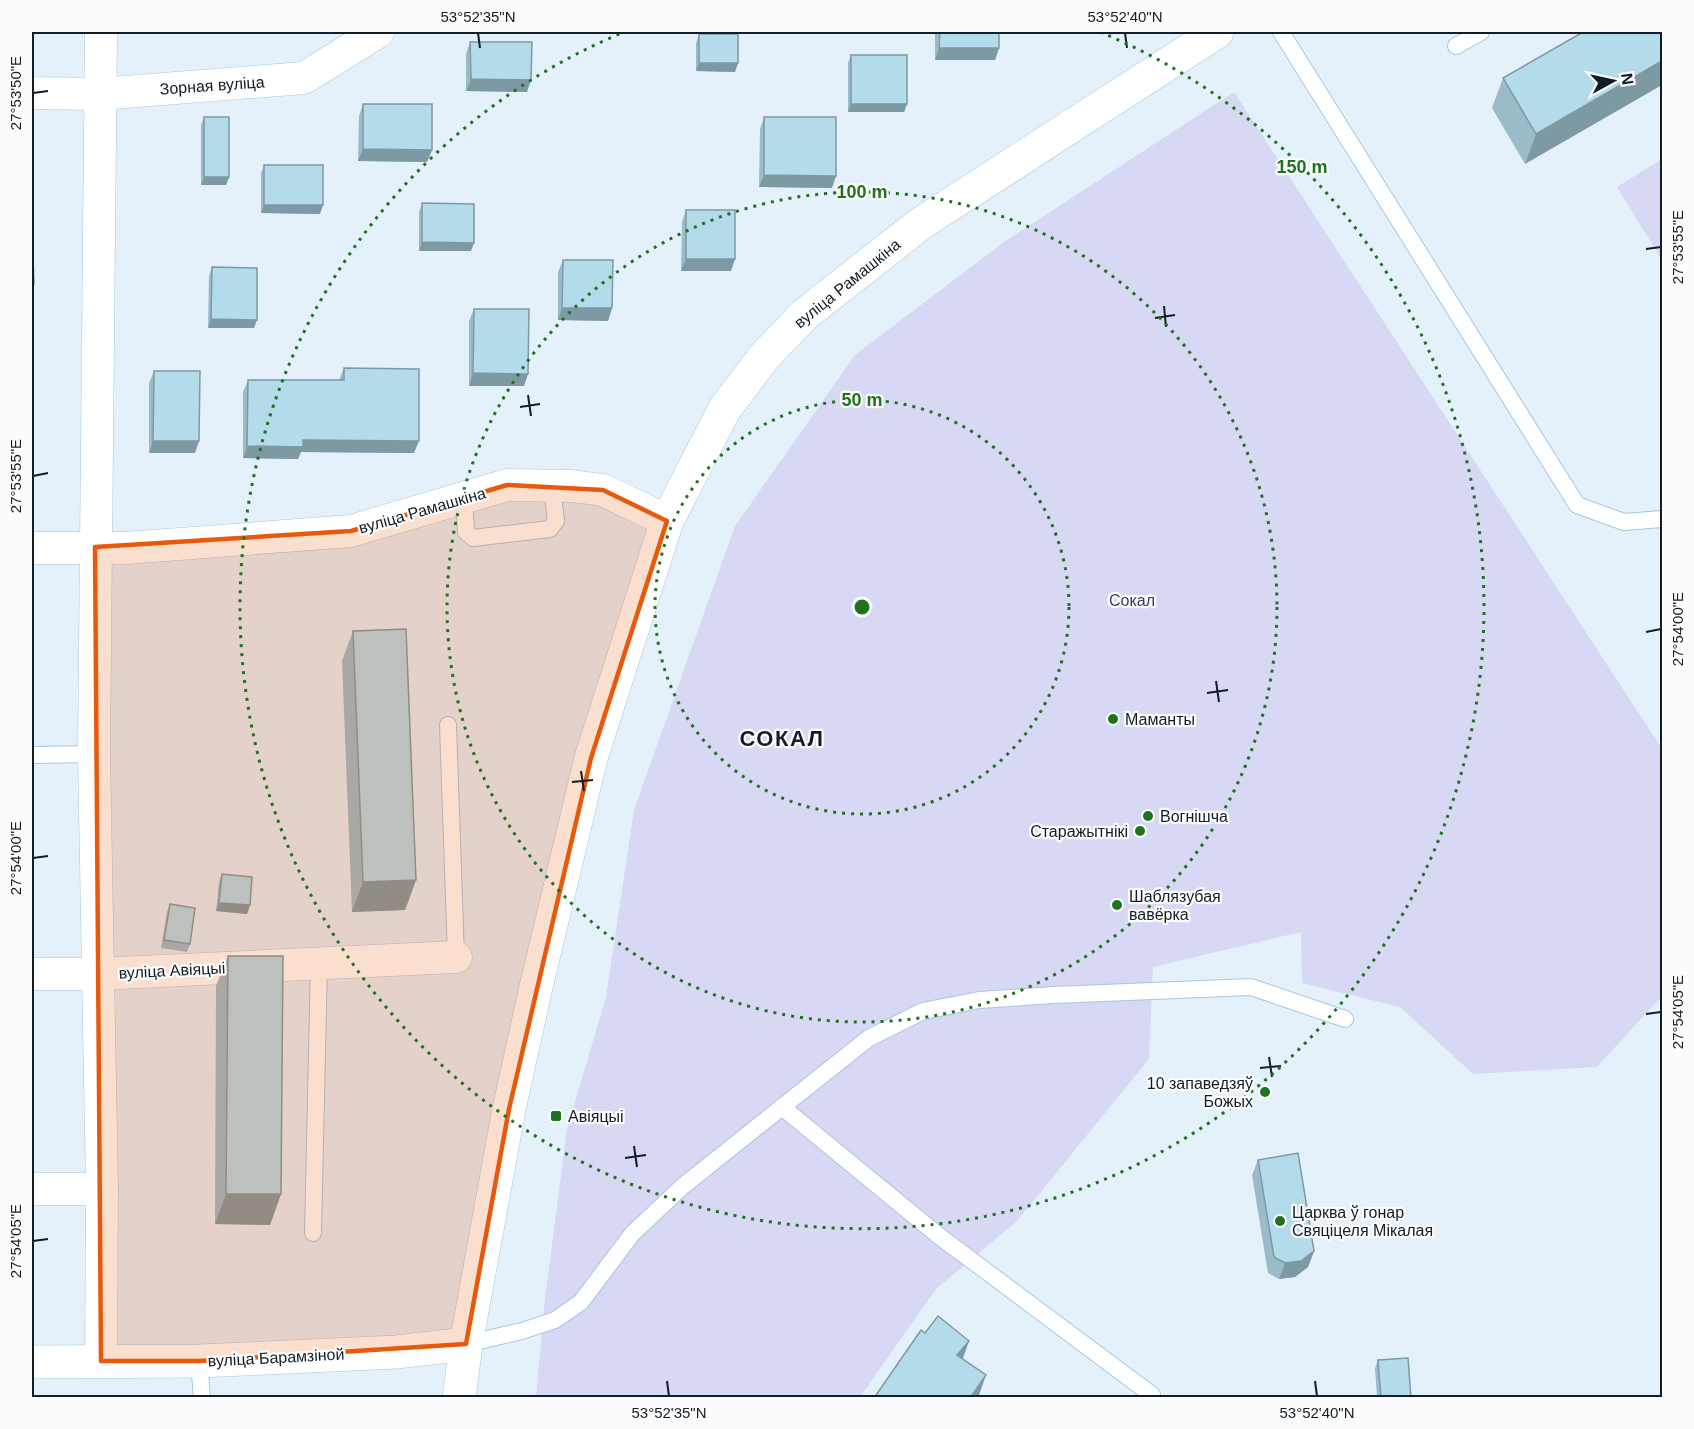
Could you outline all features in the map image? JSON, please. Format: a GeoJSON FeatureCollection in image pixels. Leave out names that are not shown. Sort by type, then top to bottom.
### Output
{"type":"FeatureCollection","features":[{"type":"Feature","properties":{"kind":"street"},"geometry":{"type":"LineString","coordinates":[[101,32],[94,754],[102,1189],[101,1361]]}},
{"type":"Feature","properties":{"kind":"street","name":"Зорная вуліца"},"geometry":{"type":"LineString","coordinates":[[32,93],[99,94],[304,78],[378,32]]}},
{"type":"Feature","properties":{"kind":"street","name":"вуліца Рамашкіна"},"geometry":{"type":"LineString","coordinates":[[32,548],[126,548],[351,531],[507,485],[572,486],[603,490],[667,520],[724,410],[764,357],[804,315],[920,224],[1217,32]]}},
{"type":"Feature","properties":{"kind":"street"},"geometry":{"type":"LineString","coordinates":[[459,1398],[466,1344],[509,1109],[536,987],[591,758],[667,520]]}},
{"type":"Feature","properties":{"kind":"street","name":"вуліца Авіяцыі"},"geometry":{"type":"LineString","coordinates":[[32,974],[98,974],[456,957]]}},
{"type":"Feature","properties":{"kind":"street"},"geometry":{"type":"LineString","coordinates":[[32,1189],[102,1189]]}},
{"type":"Feature","properties":{"kind":"street","name":"вуліца Барамзіной"},"geometry":{"type":"LineString","coordinates":[[32,1362],[199,1361],[396,1352],[466,1344]]}},
{"type":"Feature","properties":{"kind":"lane"},"geometry":{"type":"LineString","coordinates":[[1281,32],[1577,505],[1624,522],[1662,519]]}},
{"type":"Feature","properties":{"kind":"lane"},"geometry":{"type":"LineString","coordinates":[[1456,46],[1481,32]]}},
{"type":"Feature","properties":{"kind":"lane"},"geometry":{"type":"LineString","coordinates":[[464,497],[466,532],[473,538],[550,529],[556,521],[552,486]]}},
{"type":"Feature","properties":{"kind":"lane"},"geometry":{"type":"LineString","coordinates":[[448,725],[456,957]]}},
{"type":"Feature","properties":{"kind":"lane"},"geometry":{"type":"LineString","coordinates":[[32,755],[94,754]]}},
{"type":"Feature","properties":{"kind":"lane"},"geometry":{"type":"LineString","coordinates":[[313,1233],[319,963]]}},
{"type":"Feature","properties":{"kind":"lane"},"geometry":{"type":"LineString","coordinates":[[466,1344],[522,1331],[555,1320],[581,1302],[632,1234],[683,1186],[869,1038],[923,1011],[979,1000],[1065,994],[1251,987],[1345,1019]]}},
{"type":"Feature","properties":{"kind":"lane"},"geometry":{"type":"LineString","coordinates":[[782,1107],[939,1236],[1152,1395],[1150,1398]]}},
{"type":"Feature","properties":{"kind":"lane"},"geometry":{"type":"LineString","coordinates":[[199,1361],[202,1398]]}},
{"type":"Feature","properties":{"kind":"highlighted area"},"geometry":{"type":"Polygon","coordinates":[[[507,485],[603,490],[667,521],[591,758],[509,1109],[466,1344],[199,1361],[101,1361],[95,547],[351,531],[507,485]]]}},
{"type":"Feature","properties":{"kind":"green space","name":"Сокал"},"geometry":{"type":"Polygon","coordinates":[[[1234,92],[1662,749],[1662,996],[1597,1067],[1473,1074],[1400,1007],[1302,983],[1301,932],[1153,967],[1149,1059],[1017,1221],[936,1289],[860,1397],[536,1398],[544,1307],[567,1129],[606,997],[634,810],[735,526],[855,355],[1004,242],[1234,92]]]}},
{"type":"Feature","properties":{"kind":"green space"},"geometry":{"type":"Polygon","coordinates":[[[1662,159],[1662,260],[1617,187],[1662,159]]]}},
{"type":"Feature","properties":{"kind":"building"},"geometry":{"type":"Polygon","coordinates":[[[940,32],[999,32],[999,48],[939,48],[940,32]]]}},
{"type":"Feature","properties":{"kind":"building"},"geometry":{"type":"Polygon","coordinates":[[[1583,32],[1662,32],[1662,61],[1536,134],[1503,78],[1583,32]]]}},
{"type":"Feature","properties":{"kind":"building"},"geometry":{"type":"Polygon","coordinates":[[[699,34],[738,34],[738,63],[699,63],[699,34]]]}},
{"type":"Feature","properties":{"kind":"building"},"geometry":{"type":"Polygon","coordinates":[[[470,42],[532,42],[531,80],[471,79],[470,42]]]}},
{"type":"Feature","properties":{"kind":"building"},"geometry":{"type":"Polygon","coordinates":[[[851,55],[907,55],[907,104],[851,104],[851,55]]]}},
{"type":"Feature","properties":{"kind":"building"},"geometry":{"type":"Polygon","coordinates":[[[363,104],[432,104],[432,150],[363,149],[363,104]]]}},
{"type":"Feature","properties":{"kind":"building"},"geometry":{"type":"Polygon","coordinates":[[[204,117],[229,117],[229,177],[204,177],[204,117]]]}},
{"type":"Feature","properties":{"kind":"building"},"geometry":{"type":"Polygon","coordinates":[[[764,117],[836,117],[836,176],[764,175],[764,117]]]}},
{"type":"Feature","properties":{"kind":"building"},"geometry":{"type":"Polygon","coordinates":[[[264,165],[323,165],[323,205],[264,205],[264,165]]]}},
{"type":"Feature","properties":{"kind":"building"},"geometry":{"type":"Polygon","coordinates":[[[422,203],[474,204],[474,243],[422,242],[422,203]]]}},
{"type":"Feature","properties":{"kind":"building"},"geometry":{"type":"Polygon","coordinates":[[[686,210],[735,210],[735,259],[686,259],[686,210]]]}},
{"type":"Feature","properties":{"kind":"building"},"geometry":{"type":"Polygon","coordinates":[[[33,259],[34,284],[32,284],[33,259]]]}},
{"type":"Feature","properties":{"kind":"building"},"geometry":{"type":"Polygon","coordinates":[[[563,260],[613,260],[612,308],[562,308],[563,260]]]}},
{"type":"Feature","properties":{"kind":"building"},"geometry":{"type":"Polygon","coordinates":[[[212,267],[257,268],[257,320],[211,319],[212,267]]]}},
{"type":"Feature","properties":{"kind":"building"},"geometry":{"type":"Polygon","coordinates":[[[474,309],[529,309],[528,374],[473,373],[474,309]]]}},
{"type":"Feature","properties":{"kind":"building"},"geometry":{"type":"Polygon","coordinates":[[[344,368],[419,369],[419,441],[303,440],[303,447],[247,446],[248,380],[344,380],[344,368]]]}},
{"type":"Feature","properties":{"kind":"building"},"geometry":{"type":"Polygon","coordinates":[[[154,371],[200,371],[199,441],[153,441],[154,371]]]}},
{"type":"Feature","properties":{"kind":"building"},"geometry":{"type":"Polygon","coordinates":[[[406,629],[416,880],[363,882],[353,631],[406,629]]]}},
{"type":"Feature","properties":{"kind":"building"},"geometry":{"type":"Polygon","coordinates":[[[222,874],[252,877],[250,905],[219,903],[222,874]]]}},
{"type":"Feature","properties":{"kind":"building"},"geometry":{"type":"Polygon","coordinates":[[[170,904],[195,908],[190,944],[164,940],[170,904]]]}},
{"type":"Feature","properties":{"kind":"building"},"geometry":{"type":"Polygon","coordinates":[[[228,956],[283,956],[281,1194],[226,1194],[228,956]]]}},
{"type":"Feature","properties":{"kind":"building","name":"Царква ў гонар Свяціцеля Мікалая"},"geometry":{"type":"Polygon","coordinates":[[[1298,1153],[1314,1251],[1301,1261],[1285,1263],[1274,1257],[1258,1160],[1298,1153]]]}},
{"type":"Feature","properties":{"kind":"building"},"geometry":{"type":"Polygon","coordinates":[[[938,1316],[969,1341],[957,1355],[986,1375],[970,1398],[874,1398],[921,1330],[925,1333],[938,1316]]]}},
{"type":"Feature","properties":{"kind":"building"},"geometry":{"type":"Polygon","coordinates":[[[1408,1358],[1411,1398],[1381,1398],[1378,1360],[1408,1358]]]}},
{"type":"Feature","properties":{"kind":"place","name":"Маманты"},"geometry":{"type":"Point","coordinates":[1113,719]}},
{"type":"Feature","properties":{"kind":"place","name":"Вогнішча"},"geometry":{"type":"Point","coordinates":[1148,816]}},
{"type":"Feature","properties":{"kind":"place","name":"Старажытнікі"},"geometry":{"type":"Point","coordinates":[1140,831]}},
{"type":"Feature","properties":{"kind":"place","name":"Шаблязубая вавёрка"},"geometry":{"type":"Point","coordinates":[1117,905]}},
{"type":"Feature","properties":{"kind":"place","name":"10 запаведзяў Божых"},"geometry":{"type":"Point","coordinates":[1265,1092]}},
{"type":"Feature","properties":{"kind":"place","name":"Авіяцыі"},"geometry":{"type":"Point","coordinates":[556,1116]}},
{"type":"Feature","properties":{"kind":"place","name":"Царква ў гонар Свяціцеля Мікалая"},"geometry":{"type":"Point","coordinates":[1280,1221]}},
{"type":"Feature","properties":{"kind":"district","name":"СОКАЛ"},"geometry":{"type":"Point","coordinates":[782,738]}}]}
